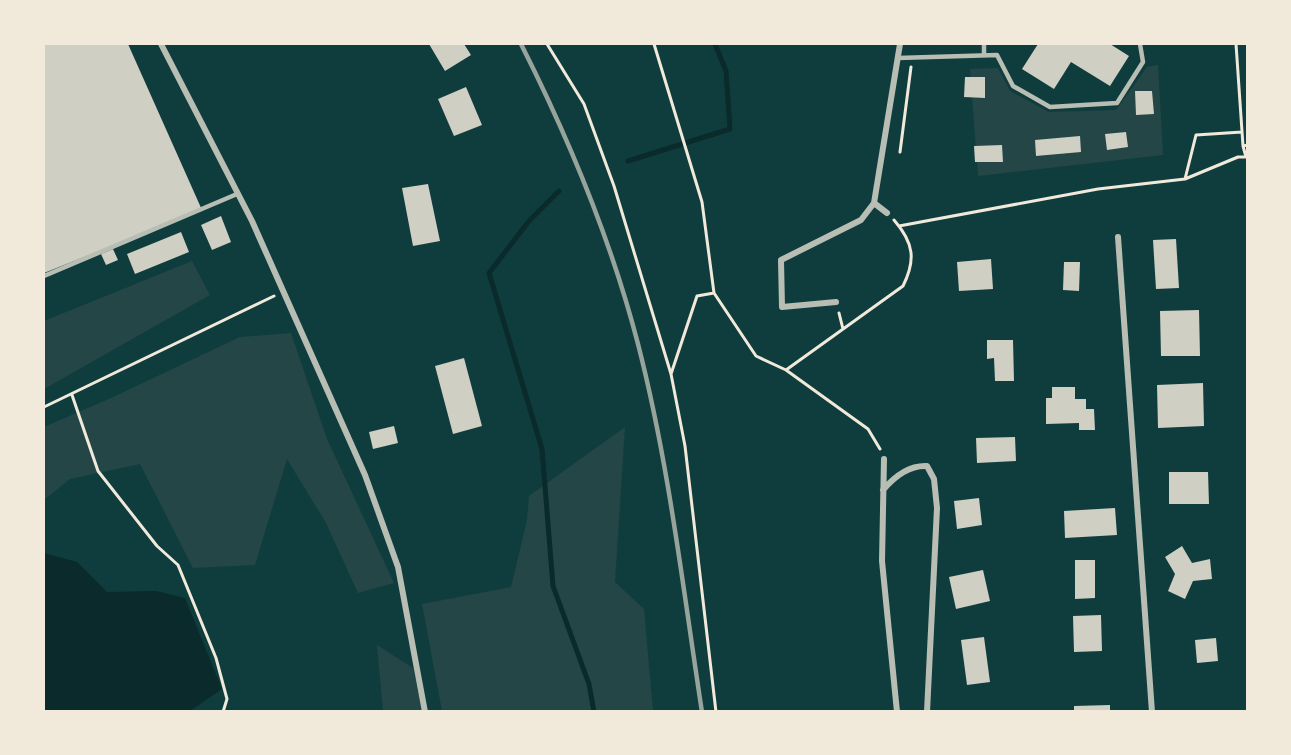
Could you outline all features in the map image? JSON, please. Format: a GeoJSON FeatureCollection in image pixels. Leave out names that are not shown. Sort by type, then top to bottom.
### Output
{"type":"FeatureCollection","features":[{"type":"Feature","properties":{"kind":"street"},"geometry":{"type":"LineString","coordinates":[[161,44],[283,291],[365,475],[398,567],[425,711]]}},
{"type":"Feature","properties":{"kind":"street"},"geometry":{"type":"LineString","coordinates":[[836,302],[782,307],[781,260],[861,220],[874,203],[900,44]]}},
{"type":"Feature","properties":{"kind":"street"},"geometry":{"type":"LineString","coordinates":[[874,203],[887,213]]}},
{"type":"Feature","properties":{"kind":"street"},"geometry":{"type":"LineString","coordinates":[[1118,237],[1152,711]]}},
{"type":"Feature","properties":{"kind":"street"},"geometry":{"type":"LineString","coordinates":[[884,459],[882,561],[897,711]]}},
{"type":"Feature","properties":{"kind":"street"},"geometry":{"type":"LineString","coordinates":[[883,490],[891,480],[915,467],[927,466],[934,479],[937,508],[927,711]]}},
{"type":"Feature","properties":{"kind":"lane"},"geometry":{"type":"LineString","coordinates":[[984,44],[984,55]]}},
{"type":"Feature","properties":{"kind":"lane"},"geometry":{"type":"LineString","coordinates":[[898,58],[997,55],[1014,86],[1050,107],[1117,103],[1143,62],[1140,44]]}},
{"type":"Feature","properties":{"kind":"lane"},"geometry":{"type":"LineString","coordinates":[[44,276],[237,194]]}},
{"type":"Feature","properties":{"kind":"path"},"geometry":{"type":"LineString","coordinates":[[547,44],[584,104],[614,186],[670,374],[685,446],[716,711]]}},
{"type":"Feature","properties":{"kind":"path"},"geometry":{"type":"LineString","coordinates":[[654,44],[702,202],[714,293],[751,350],[764,361],[786,370],[868,429],[884,459]]}},
{"type":"Feature","properties":{"kind":"path"},"geometry":{"type":"LineString","coordinates":[[899,226],[1098,189],[1185,179],[1238,157],[1247,157],[1242,132],[1236,44]]}},
{"type":"Feature","properties":{"kind":"path"},"geometry":{"type":"LineString","coordinates":[[900,152],[912,57]]}},
{"type":"Feature","properties":{"kind":"path"},"geometry":{"type":"LineString","coordinates":[[1185,179],[1196,135],[1242,132]]}},
{"type":"Feature","properties":{"kind":"path"},"geometry":{"type":"LineString","coordinates":[[786,370],[903,286],[911,269],[912,254],[899,226],[887,213]]}},
{"type":"Feature","properties":{"kind":"path"},"geometry":{"type":"LineString","coordinates":[[44,407],[283,291]]}},
{"type":"Feature","properties":{"kind":"path"},"geometry":{"type":"LineString","coordinates":[[670,374],[697,296],[714,293]]}},
{"type":"Feature","properties":{"kind":"path"},"geometry":{"type":"LineString","coordinates":[[836,302],[843,329]]}},
{"type":"Feature","properties":{"kind":"path"},"geometry":{"type":"LineString","coordinates":[[72,395],[98,471],[157,546],[178,565],[216,658],[227,699],[223,711]]}},
{"type":"Feature","properties":{"kind":"shaded area"},"geometry":{"type":"Polygon","coordinates":[[[1158,65],[1163,155],[978,176],[970,69],[998,68],[1010,91],[1049,112],[1116,110],[1147,67],[1158,65]]]}},
{"type":"Feature","properties":{"kind":"shaded area"},"geometry":{"type":"Polygon","coordinates":[[[192,261],[210,295],[44,389],[44,321],[192,261]]]}},
{"type":"Feature","properties":{"kind":"shaded area"},"geometry":{"type":"Polygon","coordinates":[[[291,333],[327,439],[394,583],[358,593],[326,523],[287,459],[255,565],[193,568],[140,464],[70,479],[44,500],[44,427],[240,337],[291,333]]]}},
{"type":"Feature","properties":{"kind":"shaded area"},"geometry":{"type":"Polygon","coordinates":[[[625,427],[615,582],[644,609],[653,711],[442,711],[422,604],[511,587],[527,520],[529,496],[625,427]]]}},
{"type":"Feature","properties":{"kind":"shaded area"},"geometry":{"type":"Polygon","coordinates":[[[44,553],[77,562],[107,592],[156,591],[185,598],[222,689],[190,711],[44,711],[44,553]]]}},
{"type":"Feature","properties":{"kind":"shaded area"},"geometry":{"type":"Polygon","coordinates":[[[377,645],[413,668],[422,711],[383,711],[377,645]]]}},
{"type":"Feature","properties":{"kind":"building"},"geometry":{"type":"Polygon","coordinates":[[[44,44],[128,44],[202,210],[44,273],[44,44]]]}},
{"type":"Feature","properties":{"kind":"building"},"geometry":{"type":"Polygon","coordinates":[[[429,44],[464,44],[471,55],[445,71],[429,44]]]}},
{"type":"Feature","properties":{"kind":"building"},"geometry":{"type":"Polygon","coordinates":[[[1038,44],[1110,44],[1129,56],[1110,86],[1071,62],[1054,89],[1022,69],[1038,44]]]}},
{"type":"Feature","properties":{"kind":"building"},"geometry":{"type":"Polygon","coordinates":[[[965,77],[985,77],[985,98],[964,97],[965,77]]]}},
{"type":"Feature","properties":{"kind":"building"},"geometry":{"type":"Polygon","coordinates":[[[466,87],[482,125],[454,136],[438,99],[466,87]]]}},
{"type":"Feature","properties":{"kind":"building"},"geometry":{"type":"Polygon","coordinates":[[[1135,91],[1152,91],[1154,114],[1136,115],[1135,91]]]}},
{"type":"Feature","properties":{"kind":"building"},"geometry":{"type":"Polygon","coordinates":[[[1126,132],[1128,147],[1107,150],[1105,134],[1126,132]]]}},
{"type":"Feature","properties":{"kind":"building"},"geometry":{"type":"Polygon","coordinates":[[[1080,136],[1081,152],[1036,156],[1035,140],[1080,136]]]}},
{"type":"Feature","properties":{"kind":"building"},"geometry":{"type":"Polygon","coordinates":[[[1002,145],[1003,162],[975,162],[974,146],[1002,145]]]}},
{"type":"Feature","properties":{"kind":"building"},"geometry":{"type":"Polygon","coordinates":[[[428,184],[440,241],[413,246],[402,188],[428,184]]]}},
{"type":"Feature","properties":{"kind":"building"},"geometry":{"type":"Polygon","coordinates":[[[221,216],[231,242],[212,250],[201,225],[221,216]]]}},
{"type":"Feature","properties":{"kind":"building"},"geometry":{"type":"Polygon","coordinates":[[[181,232],[189,252],[135,274],[127,254],[181,232]]]}},
{"type":"Feature","properties":{"kind":"building"},"geometry":{"type":"Polygon","coordinates":[[[1176,239],[1179,288],[1156,289],[1153,240],[1176,239]]]}},
{"type":"Feature","properties":{"kind":"building"},"geometry":{"type":"Polygon","coordinates":[[[113,249],[118,260],[106,265],[101,254],[113,249]]]}},
{"type":"Feature","properties":{"kind":"building"},"geometry":{"type":"Polygon","coordinates":[[[991,259],[993,289],[959,291],[957,262],[991,259]]]}},
{"type":"Feature","properties":{"kind":"building"},"geometry":{"type":"Polygon","coordinates":[[[1064,262],[1080,262],[1079,291],[1063,290],[1064,262]]]}},
{"type":"Feature","properties":{"kind":"building"},"geometry":{"type":"Polygon","coordinates":[[[1199,310],[1200,356],[1161,356],[1160,311],[1199,310]]]}},
{"type":"Feature","properties":{"kind":"building"},"geometry":{"type":"Polygon","coordinates":[[[987,340],[1013,340],[1014,381],[995,381],[994,358],[987,359],[987,340]]]}},
{"type":"Feature","properties":{"kind":"building"},"geometry":{"type":"Polygon","coordinates":[[[464,358],[482,426],[453,434],[435,366],[464,358]]]}},
{"type":"Feature","properties":{"kind":"building"},"geometry":{"type":"Polygon","coordinates":[[[1203,383],[1204,426],[1158,428],[1157,385],[1203,383]]]}},
{"type":"Feature","properties":{"kind":"building"},"geometry":{"type":"Polygon","coordinates":[[[1052,387],[1075,387],[1075,399],[1086,399],[1086,409],[1094,409],[1095,430],[1079,430],[1079,423],[1046,424],[1046,398],[1052,398],[1052,387]]]}},
{"type":"Feature","properties":{"kind":"building"},"geometry":{"type":"Polygon","coordinates":[[[394,426],[398,443],[373,449],[369,432],[394,426]]]}},
{"type":"Feature","properties":{"kind":"building"},"geometry":{"type":"Polygon","coordinates":[[[1015,437],[1016,461],[977,463],[976,438],[1015,437]]]}},
{"type":"Feature","properties":{"kind":"building"},"geometry":{"type":"Polygon","coordinates":[[[1169,472],[1208,472],[1209,504],[1169,504],[1169,472]]]}},
{"type":"Feature","properties":{"kind":"building"},"geometry":{"type":"Polygon","coordinates":[[[979,498],[982,525],[957,529],[954,501],[979,498]]]}},
{"type":"Feature","properties":{"kind":"building"},"geometry":{"type":"Polygon","coordinates":[[[1115,508],[1117,535],[1065,538],[1064,511],[1115,508]]]}},
{"type":"Feature","properties":{"kind":"building"},"geometry":{"type":"Polygon","coordinates":[[[1182,546],[1192,563],[1210,559],[1212,579],[1193,581],[1185,599],[1168,591],[1175,574],[1165,557],[1182,546]]]}},
{"type":"Feature","properties":{"kind":"building"},"geometry":{"type":"Polygon","coordinates":[[[1075,560],[1095,560],[1095,598],[1075,599],[1075,560]]]}},
{"type":"Feature","properties":{"kind":"building"},"geometry":{"type":"Polygon","coordinates":[[[983,570],[990,601],[956,609],[949,577],[983,570]]]}},
{"type":"Feature","properties":{"kind":"building"},"geometry":{"type":"Polygon","coordinates":[[[1101,615],[1102,651],[1074,652],[1073,616],[1101,615]]]}},
{"type":"Feature","properties":{"kind":"building"},"geometry":{"type":"Polygon","coordinates":[[[984,637],[990,682],[967,685],[961,640],[984,637]]]}},
{"type":"Feature","properties":{"kind":"building"},"geometry":{"type":"Polygon","coordinates":[[[1216,638],[1218,661],[1197,663],[1195,640],[1216,638]]]}},
{"type":"Feature","properties":{"kind":"building"},"geometry":{"type":"Polygon","coordinates":[[[1110,705],[1110,712],[1074,712],[1074,706],[1110,705]]]}},
{"type":"Feature","properties":{"kind":"waterway"},"geometry":{"type":"LineString","coordinates":[[628,161],[730,129],[726,71],[715,44]]}},
{"type":"Feature","properties":{"kind":"waterway"},"geometry":{"type":"LineString","coordinates":[[559,191],[529,221],[489,273],[542,449],[553,586],[589,684],[594,712]]}},
{"type":"Feature","properties":{"kind":"railway"},"geometry":{"type":"LineString","coordinates":[[521,44],[556,116],[602,228],[638,344],[667,481],[702,712]]}}]}
